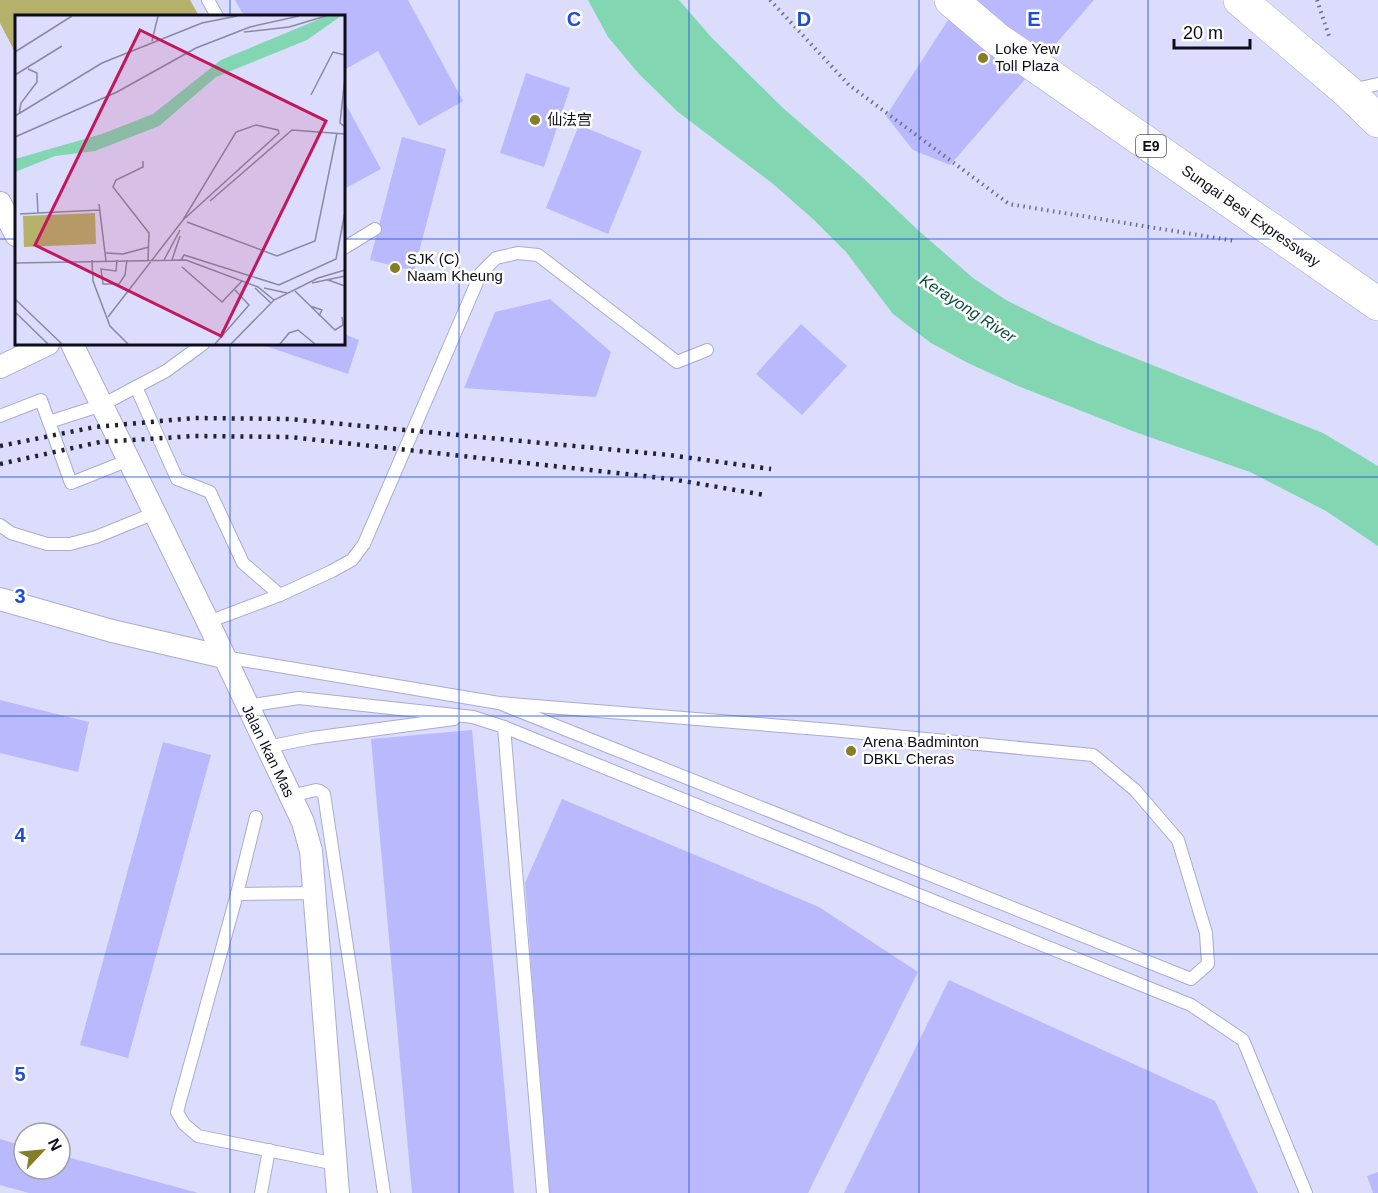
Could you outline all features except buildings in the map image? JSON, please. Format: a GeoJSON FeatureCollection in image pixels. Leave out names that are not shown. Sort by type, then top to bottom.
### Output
{"type":"FeatureCollection","features":[{"type":"Feature","properties":{"kind":"highway","name":"Sungai Besi Expressway"},"geometry":{"type":"LineString","coordinates":[[951,0],[998,39],[1378,304]]}},
{"type":"Feature","properties":{"kind":"highway"},"geometry":{"type":"LineString","coordinates":[[1240,0],[1347,91],[1378,121]]}},
{"type":"Feature","properties":{"kind":"street"},"geometry":{"type":"LineString","coordinates":[[0,203],[15,233]]}},
{"type":"Feature","properties":{"kind":"street"},"geometry":{"type":"LineString","coordinates":[[0,367],[46,345]]}},
{"type":"Feature","properties":{"kind":"street","name":"Jalan Ikan Mas"},"geometry":{"type":"LineString","coordinates":[[72,345],[303,822],[311,851],[338,1193]]}},
{"type":"Feature","properties":{"kind":"street"},"geometry":{"type":"LineString","coordinates":[[0,599],[112,631],[224,657]]}},
{"type":"Feature","properties":{"kind":"lane"},"geometry":{"type":"LineString","coordinates":[[208,0],[216,15]]}},
{"type":"Feature","properties":{"kind":"lane"},"geometry":{"type":"LineString","coordinates":[[1347,91],[1378,84]]}},
{"type":"Feature","properties":{"kind":"lane"},"geometry":{"type":"LineString","coordinates":[[345,247],[375,229]]}},
{"type":"Feature","properties":{"kind":"lane"},"geometry":{"type":"LineString","coordinates":[[208,622],[279,595],[352,560],[364,544],[481,273],[496,258],[518,253],[538,255],[677,362],[707,350]]}},
{"type":"Feature","properties":{"kind":"lane"},"geometry":{"type":"LineString","coordinates":[[49,422],[102,405],[166,371],[202,345]]}},
{"type":"Feature","properties":{"kind":"lane"},"geometry":{"type":"LineString","coordinates":[[136,387],[177,479],[210,492],[243,563],[279,595]]}},
{"type":"Feature","properties":{"kind":"lane"},"geometry":{"type":"LineString","coordinates":[[0,416],[41,400],[71,483],[129,460]]}},
{"type":"Feature","properties":{"kind":"lane"},"geometry":{"type":"LineString","coordinates":[[0,525],[11,533],[47,544],[70,544],[96,537],[155,513]]}},
{"type":"Feature","properties":{"kind":"lane"},"geometry":{"type":"LineString","coordinates":[[224,657],[499,704],[831,730],[1093,755],[1135,790],[1178,840],[1206,933],[1208,964],[1191,979],[499,704]]}},
{"type":"Feature","properties":{"kind":"lane"},"geometry":{"type":"LineString","coordinates":[[247,706],[299,698],[472,717],[504,727],[1191,1005],[1243,1040],[1306,1193]]}},
{"type":"Feature","properties":{"kind":"lane"},"geometry":{"type":"LineString","coordinates":[[267,747],[312,738],[472,717]]}},
{"type":"Feature","properties":{"kind":"lane"},"geometry":{"type":"LineString","coordinates":[[504,727],[543,1193]]}},
{"type":"Feature","properties":{"kind":"lane"},"geometry":{"type":"LineString","coordinates":[[290,796],[316,790],[324,794],[384,1193]]}},
{"type":"Feature","properties":{"kind":"lane"},"geometry":{"type":"LineString","coordinates":[[256,818],[177,1112],[184,1124],[198,1136],[336,1164]]}},
{"type":"Feature","properties":{"kind":"lane"},"geometry":{"type":"LineString","coordinates":[[237,894],[314,893]]}},
{"type":"Feature","properties":{"kind":"lane"},"geometry":{"type":"LineString","coordinates":[[261,1193],[269,1150]]}},
{"type":"Feature","properties":{"kind":"path"},"geometry":{"type":"LineString","coordinates":[[770,0],[849,85],[1009,204],[1245,243]]}},
{"type":"Feature","properties":{"kind":"shaded area"},"geometry":{"type":"Polygon","coordinates":[[[0,0],[190,0],[198,15],[15,15],[15,52],[0,23],[0,0]]]}},
{"type":"Feature","properties":{"kind":"water","name":"Kerayong River"},"geometry":{"type":"Polygon","coordinates":[[[588,0],[679,0],[712,38],[783,108],[973,278],[1006,300],[1097,343],[1323,433],[1378,466],[1378,546],[1326,511],[1250,472],[1135,432],[1018,386],[931,343],[893,314],[846,252],[814,220],[772,183],[678,112],[639,74],[608,37],[588,0]]]}},
{"type":"Feature","properties":{"kind":"railway"},"geometry":{"type":"LineString","coordinates":[[0,446],[95,427],[194,418],[289,419],[669,455],[771,469]]}},
{"type":"Feature","properties":{"kind":"railway"},"geometry":{"type":"LineString","coordinates":[[0,464],[100,442],[195,436],[290,437],[671,479],[765,495]]}},
{"type":"Feature","properties":{"kind":"place","name":"Loke Yew Toll Plaza"},"geometry":{"type":"Point","coordinates":[983,58]}},
{"type":"Feature","properties":{"kind":"place","name":"仙法宫"},"geometry":{"type":"Point","coordinates":[535,120]}},
{"type":"Feature","properties":{"kind":"place","name":"SJK (C) Naam Kheung"},"geometry":{"type":"Point","coordinates":[395,268]}},
{"type":"Feature","properties":{"kind":"place","name":"Arena Badminton DBKL Cheras"},"geometry":{"type":"Point","coordinates":[851,751]}}]}
